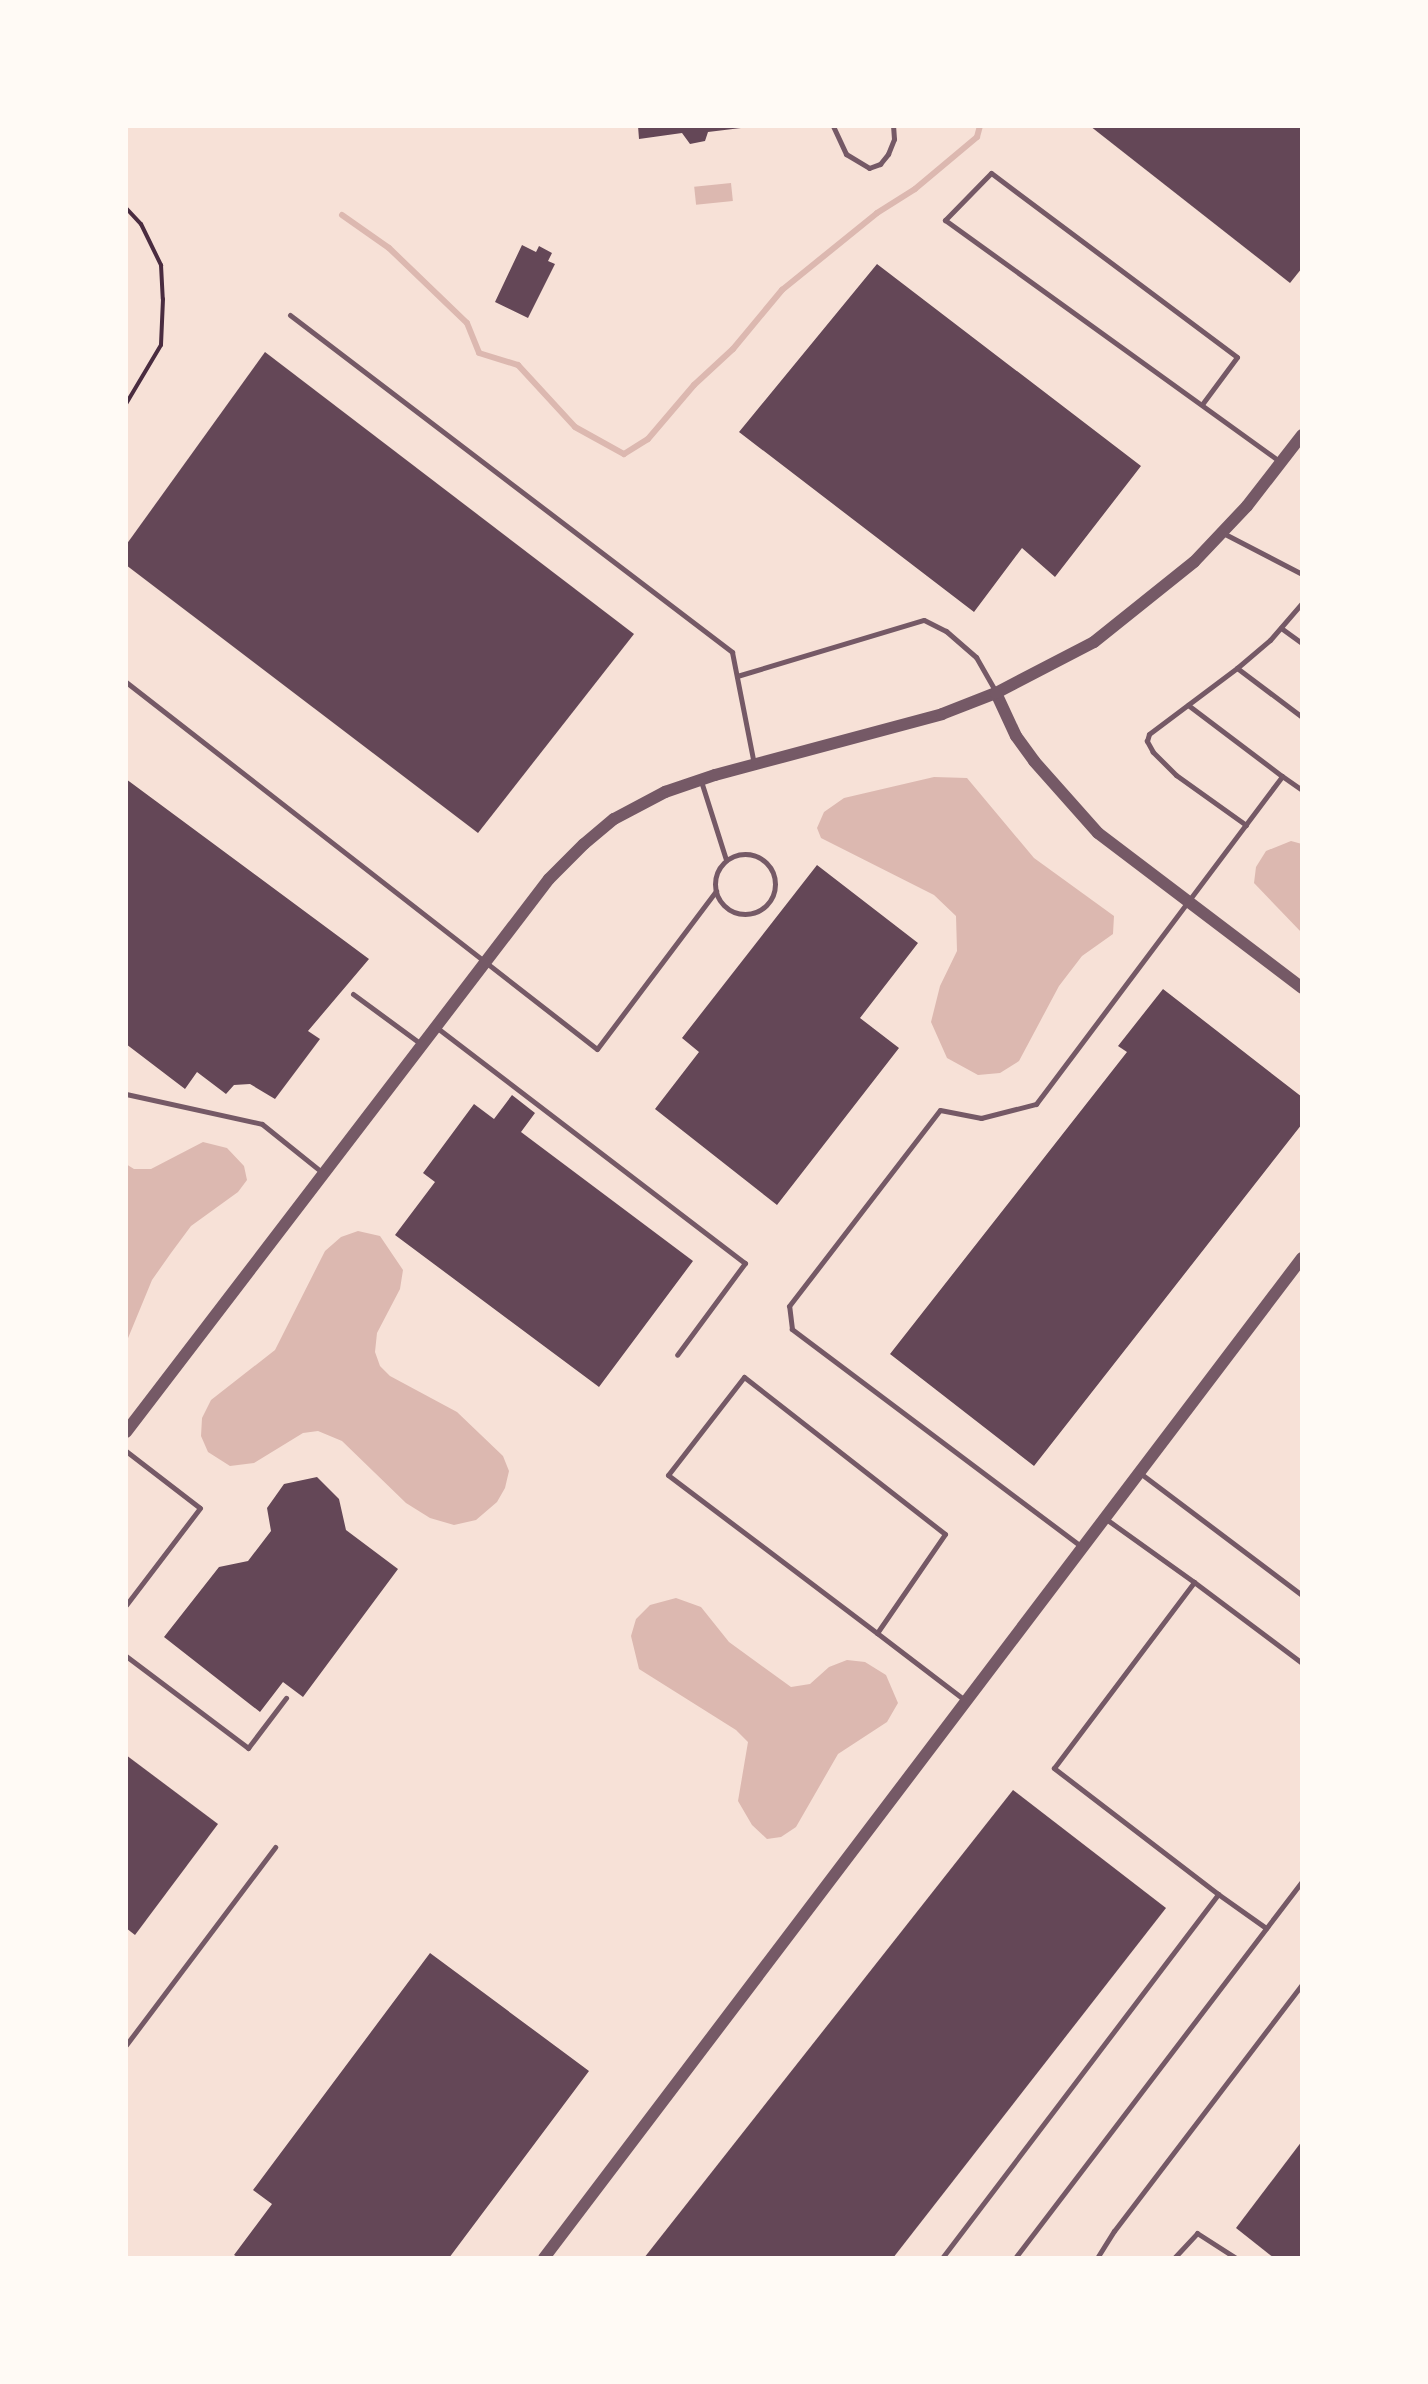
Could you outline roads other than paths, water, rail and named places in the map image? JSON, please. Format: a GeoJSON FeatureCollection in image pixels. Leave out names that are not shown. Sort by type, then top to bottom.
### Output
{"type":"FeatureCollection","features":[{"type":"Feature","properties":{"kind":"street"},"geometry":{"type":"LineString","coordinates":[[126,1432],[549,879],[584,844],[636,806],[701,780],[942,714],[996,693],[1094,642],[1138,610],[1222,532],[1302,435]]}},
{"type":"Feature","properties":{"kind":"street"},"geometry":{"type":"LineString","coordinates":[[996,693],[1016,736],[1072,807],[1098,833],[1302,988]]}},
{"type":"Feature","properties":{"kind":"street"},"geometry":{"type":"LineString","coordinates":[[544,2258],[1302,1258]]}},
{"type":"Feature","properties":{"kind":"lane"},"geometry":{"type":"LineString","coordinates":[[833,126],[846,154],[869,168],[880,164],[888,154],[894,139],[893,126]]}},
{"type":"Feature","properties":{"kind":"lane"},"geometry":{"type":"LineString","coordinates":[[1203,403],[1237,357],[991,173],[945,220],[1282,462]]}},
{"type":"Feature","properties":{"kind":"lane"},"geometry":{"type":"LineString","coordinates":[[290,315],[732,652],[754,765]]}},
{"type":"Feature","properties":{"kind":"lane"},"geometry":{"type":"LineString","coordinates":[[1222,532],[1302,574]]}},
{"type":"Feature","properties":{"kind":"lane"},"geometry":{"type":"LineString","coordinates":[[1246,825],[1176,775],[1147,741],[1156,726],[1237,668],[1281,628],[1302,603]]}},
{"type":"Feature","properties":{"kind":"lane"},"geometry":{"type":"LineString","coordinates":[[737,676],[924,620],[946,631],[976,657],[996,693]]}},
{"type":"Feature","properties":{"kind":"lane"},"geometry":{"type":"LineString","coordinates":[[1281,628],[1302,643]]}},
{"type":"Feature","properties":{"kind":"lane"},"geometry":{"type":"LineString","coordinates":[[1237,668],[1302,717]]}},
{"type":"Feature","properties":{"kind":"lane"},"geometry":{"type":"LineString","coordinates":[[126,682],[484,964],[597,1049],[716,891],[717,874],[726,860],[746,854],[765,860],[772,868],[776,888],[766,907],[747,914],[727,908],[716,891]]}},
{"type":"Feature","properties":{"kind":"lane"},"geometry":{"type":"LineString","coordinates":[[1188,705],[1302,790]]}},
{"type":"Feature","properties":{"kind":"lane"},"geometry":{"type":"LineString","coordinates":[[1083,1548],[792,1329],[789,1306],[940,1110],[981,1118],[1036,1104],[1282,776]]}},
{"type":"Feature","properties":{"kind":"lane"},"geometry":{"type":"LineString","coordinates":[[701,780],[726,860]]}},
{"type":"Feature","properties":{"kind":"lane"},"geometry":{"type":"LineString","coordinates":[[353,994],[422,1045]]}},
{"type":"Feature","properties":{"kind":"lane"},"geometry":{"type":"LineString","coordinates":[[436,1026],[745,1263],[677,1355]]}},
{"type":"Feature","properties":{"kind":"lane"},"geometry":{"type":"LineString","coordinates":[[126,1094],[262,1124],[323,1174]]}},
{"type":"Feature","properties":{"kind":"lane"},"geometry":{"type":"LineString","coordinates":[[877,1633],[945,1534],[744,1377],[668,1475],[966,1701]]}},
{"type":"Feature","properties":{"kind":"lane"},"geometry":{"type":"LineString","coordinates":[[126,1451],[200,1508],[126,1605]]}},
{"type":"Feature","properties":{"kind":"lane"},"geometry":{"type":"LineString","coordinates":[[1140,1473],[1302,1595]]}},
{"type":"Feature","properties":{"kind":"lane"},"geometry":{"type":"LineString","coordinates":[[1105,1518],[1302,1663]]}},
{"type":"Feature","properties":{"kind":"lane"},"geometry":{"type":"LineString","coordinates":[[1194,1582],[1054,1768],[1266,1928]]}},
{"type":"Feature","properties":{"kind":"lane"},"geometry":{"type":"LineString","coordinates":[[126,1656],[248,1748],[286,1698]]}},
{"type":"Feature","properties":{"kind":"lane"},"geometry":{"type":"LineString","coordinates":[[126,2045],[275,1847]]}},
{"type":"Feature","properties":{"kind":"lane"},"geometry":{"type":"LineString","coordinates":[[1015,2258],[1302,1881]]}},
{"type":"Feature","properties":{"kind":"lane"},"geometry":{"type":"LineString","coordinates":[[942,2258],[1218,1894]]}},
{"type":"Feature","properties":{"kind":"lane"},"geometry":{"type":"LineString","coordinates":[[1097,2258],[1114,2231],[1302,1984]]}},
{"type":"Feature","properties":{"kind":"lane"},"geometry":{"type":"LineString","coordinates":[[1174,2258],[1197,2233],[1206,2235],[1236,2258]]}},
{"type":"Feature","properties":{"kind":"waterway"},"geometry":{"type":"LineString","coordinates":[[342,215],[389,248],[467,323],[479,353],[518,365],[575,427],[624,454],[648,439],[694,385],[733,349],[782,290],[877,213],[915,189],[977,137],[980,126]]}}]}
